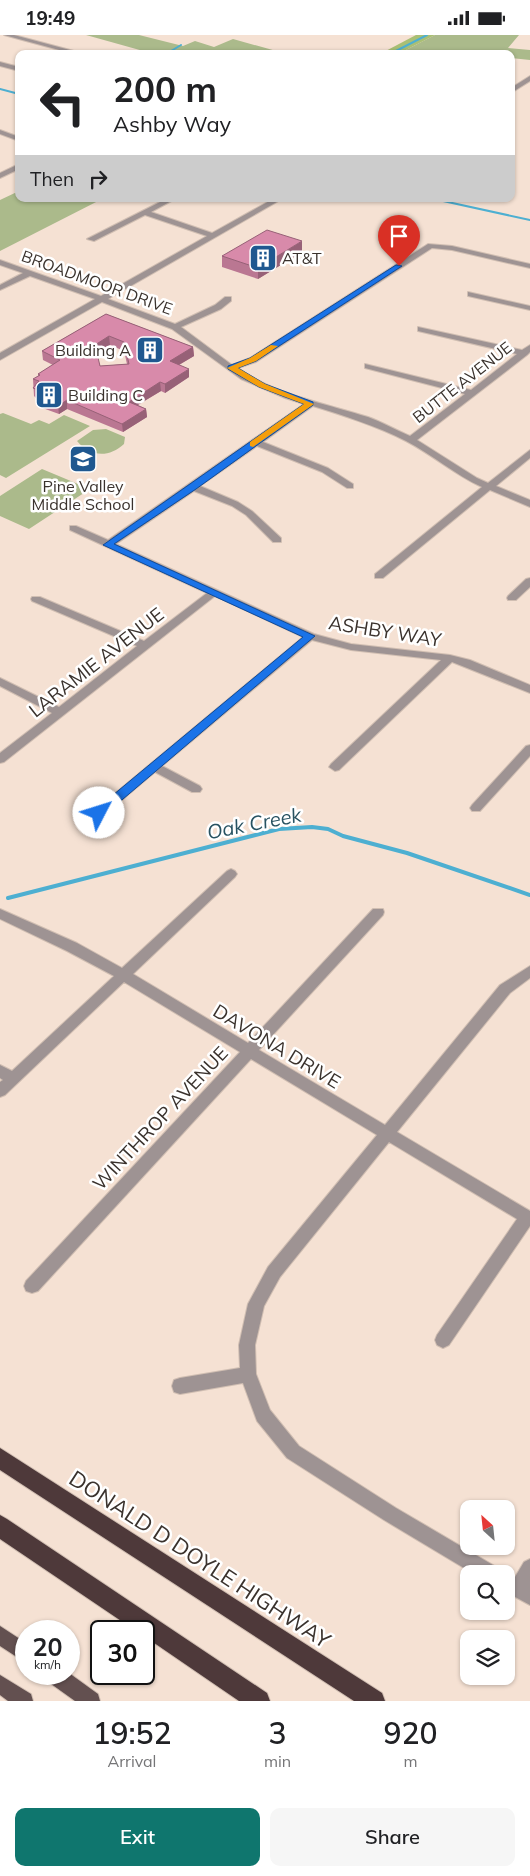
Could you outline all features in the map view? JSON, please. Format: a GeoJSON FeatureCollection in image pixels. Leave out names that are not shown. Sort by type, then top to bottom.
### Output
{"type":"FeatureCollection","features":[{"type":"Feature","properties":{"kind":"highway","name":"DONALD D DOYLE HIGHWAY"},"geometry":{"type":"LineString","coordinates":[[0,1458],[374,1701]]}},
{"type":"Feature","properties":{"kind":"highway"},"geometry":{"type":"LineString","coordinates":[[0,1526],[259,1701]]}},
{"type":"Feature","properties":{"kind":"main road"},"geometry":{"type":"LineString","coordinates":[[0,1635],[15,1646]]}},
{"type":"Feature","properties":{"kind":"main road"},"geometry":{"type":"LineString","coordinates":[[0,1684],[24,1701]]}},
{"type":"Feature","properties":{"kind":"main road"},"geometry":{"type":"LineString","coordinates":[[69,1685],[91,1701]]}},
{"type":"Feature","properties":{"kind":"street"},"geometry":{"type":"LineString","coordinates":[[8,35],[68,50]]}},
{"type":"Feature","properties":{"kind":"street"},"geometry":{"type":"LineString","coordinates":[[1,42],[18,36]]}},
{"type":"Feature","properties":{"kind":"street"},"geometry":{"type":"LineString","coordinates":[[0,64],[15,68]]}},
{"type":"Feature","properties":{"kind":"street"},"geometry":{"type":"LineString","coordinates":[[515,88],[530,77]]}},
{"type":"Feature","properties":{"kind":"street"},"geometry":{"type":"LineString","coordinates":[[0,132],[15,138]]}},
{"type":"Feature","properties":{"kind":"street"},"geometry":{"type":"LineString","coordinates":[[0,176],[15,168]]}},
{"type":"Feature","properties":{"kind":"street"},"geometry":{"type":"LineString","coordinates":[[91,239],[165,202]]}},
{"type":"Feature","properties":{"kind":"street"},"geometry":{"type":"LineString","coordinates":[[0,357],[273,202]]}},
{"type":"Feature","properties":{"kind":"street"},"geometry":{"type":"LineString","coordinates":[[144,212],[213,236]]}},
{"type":"Feature","properties":{"kind":"street"},"geometry":{"type":"LineString","coordinates":[[231,368],[253,360],[431,246],[452,248],[530,266]]}},
{"type":"Feature","properties":{"kind":"street","name":"BROADMOOR DRIVE"},"geometry":{"type":"LineString","coordinates":[[0,262],[175,327],[231,368],[262,386],[310,404],[367,420],[412,440],[450,466],[486,487],[530,504]]}},
{"type":"Feature","properties":{"kind":"street"},"geometry":{"type":"LineString","coordinates":[[0,288],[29,273]]}},
{"type":"Feature","properties":{"kind":"street"},"geometry":{"type":"LineString","coordinates":[[471,294],[530,308]]}},
{"type":"Feature","properties":{"kind":"street"},"geometry":{"type":"LineString","coordinates":[[175,327],[218,307],[228,299]]}},
{"type":"Feature","properties":{"kind":"street"},"geometry":{"type":"LineString","coordinates":[[420,329],[527,351]]}},
{"type":"Feature","properties":{"kind":"street","name":"BUTTE AVENUE"},"geometry":{"type":"LineString","coordinates":[[412,440],[527,351]]}},
{"type":"Feature","properties":{"kind":"street"},"geometry":{"type":"LineString","coordinates":[[368,366],[473,393]]}},
{"type":"Feature","properties":{"kind":"street"},"geometry":{"type":"LineString","coordinates":[[107,545],[310,404]]}},
{"type":"Feature","properties":{"kind":"street"},"geometry":{"type":"LineString","coordinates":[[256,442],[326,470],[350,486]]}},
{"type":"Feature","properties":{"kind":"street"},"geometry":{"type":"LineString","coordinates":[[379,576],[530,453]]}},
{"type":"Feature","properties":{"kind":"street"},"geometry":{"type":"LineString","coordinates":[[193,487],[235,504],[249,513],[277,540]]}},
{"type":"Feature","properties":{"kind":"street","name":"ASHBY WAY"},"geometry":{"type":"LineString","coordinates":[[73,528],[310,636],[351,647],[450,658],[466,662],[530,689]]}},
{"type":"Feature","properties":{"kind":"street"},"geometry":{"type":"LineString","coordinates":[[512,598],[530,581]]}},
{"type":"Feature","properties":{"kind":"street","name":"LARAMIE AVENUE"},"geometry":{"type":"LineString","coordinates":[[0,759],[214,592]]}},
{"type":"Feature","properties":{"kind":"street"},"geometry":{"type":"LineString","coordinates":[[36,599],[146,646]]}},
{"type":"Feature","properties":{"kind":"street"},"geometry":{"type":"LineString","coordinates":[[99,813],[310,636]]}},
{"type":"Feature","properties":{"kind":"street"},"geometry":{"type":"LineString","coordinates":[[335,767],[450,658]]}},
{"type":"Feature","properties":{"kind":"street"},"geometry":{"type":"LineString","coordinates":[[0,682],[60,712]]}},
{"type":"Feature","properties":{"kind":"street"},"geometry":{"type":"LineString","coordinates":[[476,808],[530,749]]}},
{"type":"Feature","properties":{"kind":"street"},"geometry":{"type":"LineString","coordinates":[[154,767],[196,789]]}},
{"type":"Feature","properties":{"kind":"street"},"geometry":{"type":"LineString","coordinates":[[0,1091],[231,873]]}},
{"type":"Feature","properties":{"kind":"street","name":"WINTHROP AVENUE"},"geometry":{"type":"LineString","coordinates":[[32,1286],[378,912]]}},
{"type":"Feature","properties":{"kind":"street","name":"DAVONA DRIVE"},"geometry":{"type":"LineString","coordinates":[[0,914],[72,947],[122,975],[529,1218]]}},
{"type":"Feature","properties":{"kind":"street"},"geometry":{"type":"LineString","coordinates":[[477,1565],[294,1452],[263,1415],[248,1375],[247,1345],[256,1304],[269,1280],[386,1133],[505,989],[530,971]]}},
{"type":"Feature","properties":{"kind":"street"},"geometry":{"type":"LineString","coordinates":[[0,1071],[12,1079]]}},
{"type":"Feature","properties":{"kind":"street"},"geometry":{"type":"LineString","coordinates":[[443,1340],[529,1218]]}},
{"type":"Feature","properties":{"kind":"street"},"geometry":{"type":"LineString","coordinates":[[180,1386],[248,1375]]}},
{"type":"Feature","properties":{"kind":"street"},"geometry":{"type":"LineString","coordinates":[[518,1589],[530,1568]]}},
{"type":"Feature","properties":{"kind":"green space"},"geometry":{"type":"Polygon","coordinates":[[[86,35],[139,35],[183,46],[195,41],[214,47],[233,39],[273,50],[140,50],[86,35]]]}},
{"type":"Feature","properties":{"kind":"green space"},"geometry":{"type":"Polygon","coordinates":[[[416,35],[435,35],[406,50],[388,50],[416,35]]]}},
{"type":"Feature","properties":{"kind":"green space"},"geometry":{"type":"Polygon","coordinates":[[[435,35],[519,35],[508,48],[530,50],[530,60],[515,58],[515,50],[406,50],[435,35]]]}},
{"type":"Feature","properties":{"kind":"green space"},"geometry":{"type":"Polygon","coordinates":[[[15,193],[15,202],[96,202],[0,251],[0,200],[15,193]]]}},
{"type":"Feature","properties":{"kind":"green space"},"geometry":{"type":"Polygon","coordinates":[[[3,413],[31,424],[39,420],[49,424],[64,415],[90,426],[6,478],[0,475],[0,414],[3,413]]]}},
{"type":"Feature","properties":{"kind":"green space"},"geometry":{"type":"Polygon","coordinates":[[[106,429],[125,437],[124,444],[112,452],[94,453],[77,441],[93,430],[106,429]]]}},
{"type":"Feature","properties":{"kind":"green space"},"geometry":{"type":"Polygon","coordinates":[[[42,469],[90,489],[29,529],[0,516],[0,496],[42,469]]]}},
{"type":"Feature","properties":{"kind":"building"},"geometry":{"type":"Polygon","coordinates":[[[267,230],[302,241],[258,268],[222,256],[267,230]]]}},
{"type":"Feature","properties":{"kind":"building"},"geometry":{"type":"Polygon","coordinates":[[[106,314],[193,347],[170,361],[189,369],[165,384],[160,382],[129,402],[146,409],[122,424],[67,400],[58,406],[36,397],[44,392],[33,388],[39,381],[33,379],[60,360],[42,351],[106,314]],[[109,336],[95,345],[100,366],[129,364],[124,342],[109,336]]]}},
{"type":"Feature","properties":{"kind":"waterway"},"geometry":{"type":"LineString","coordinates":[[398,50],[427,35]]}},
{"type":"Feature","properties":{"kind":"waterway"},"geometry":{"type":"LineString","coordinates":[[173,50],[181,45]]}},
{"type":"Feature","properties":{"kind":"waterway"},"geometry":{"type":"LineString","coordinates":[[0,89],[15,93]]}},
{"type":"Feature","properties":{"kind":"waterway"},"geometry":{"type":"LineString","coordinates":[[448,202],[530,220]]}},
{"type":"Feature","properties":{"kind":"waterway","name":"Oak Creek"},"geometry":{"type":"LineString","coordinates":[[8,898],[279,829],[312,827],[328,829],[343,836],[407,853],[530,895]]}},
{"type":"Feature","properties":{"kind":"slow traffic"},"geometry":{"type":"LineString","coordinates":[[253,444],[310,404],[262,386],[231,368],[253,360],[274,346]]}},
{"type":"Feature","properties":{"kind":"place","name":"AT&T"},"geometry":{"type":"Point","coordinates":[263,258]}},
{"type":"Feature","properties":{"kind":"place","name":"Building A"},"geometry":{"type":"Point","coordinates":[150,350]}},
{"type":"Feature","properties":{"kind":"place","name":"Building C"},"geometry":{"type":"Point","coordinates":[49,395]}},
{"type":"Feature","properties":{"kind":"place","name":"Pine Valley Middle School"},"geometry":{"type":"Point","coordinates":[83,459]}},
{"type":"Feature","properties":{"kind":"route"},"geometry":{"type":"LineString","coordinates":[[99,813],[310,636],[107,545],[310,404],[262,386],[231,368],[253,360],[399,266]]}}]}
